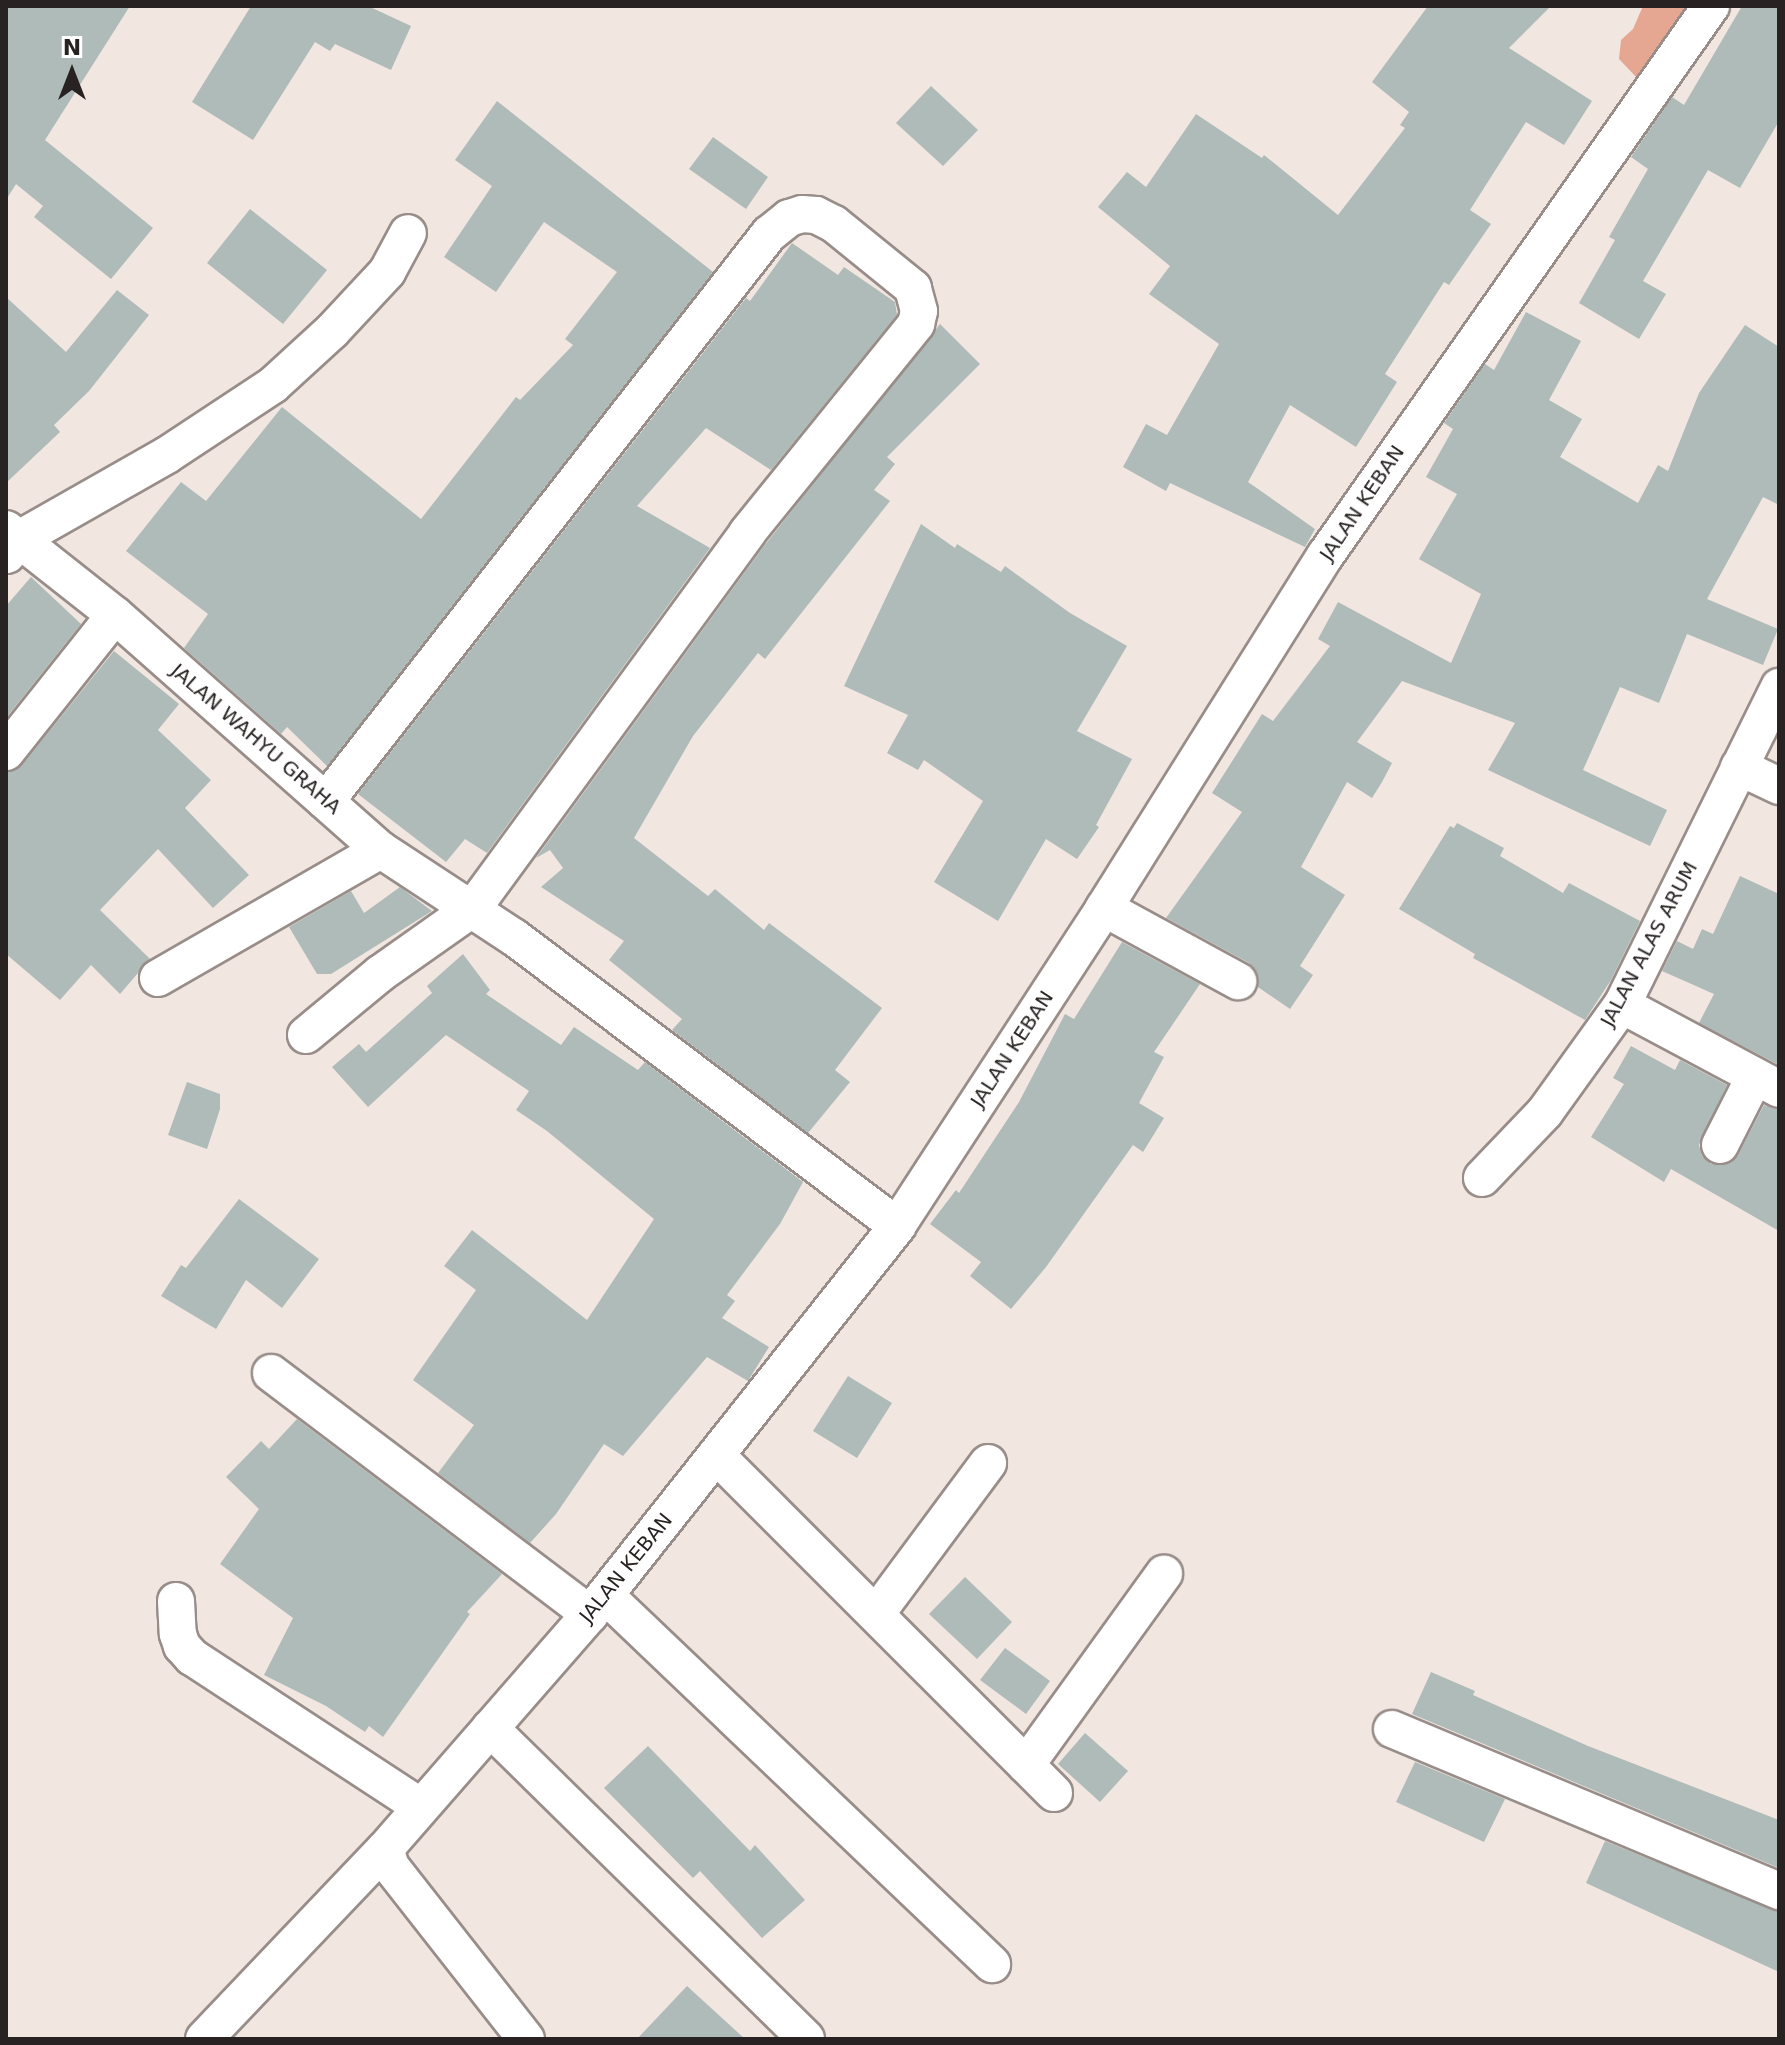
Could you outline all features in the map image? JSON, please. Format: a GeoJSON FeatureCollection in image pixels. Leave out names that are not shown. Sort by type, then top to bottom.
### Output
{"type":"FeatureCollection","features":[{"type":"Feature","properties":{"kind":"street","name":"JALAN KEBAN"},"geometry":{"type":"LineString","coordinates":[[204,2039],[385,1849],[598,1605],[897,1226],[1104,908],[1325,556],[1711,6]]}},
{"type":"Feature","properties":{"kind":"street"},"geometry":{"type":"LineString","coordinates":[[306,1035],[381,973],[473,908],[747,533],[916,324],[919,311],[913,288],[834,224],[816,215],[802,214],[789,218],[769,234],[326,801]]}},
{"type":"Feature","properties":{"kind":"street"},"geometry":{"type":"LineString","coordinates":[[11,541],[167,455],[273,385],[332,331],[387,272],[408,233]]}},
{"type":"Feature","properties":{"kind":"street","name":"JALAN WAHYU GRAHA"},"geometry":{"type":"LineString","coordinates":[[11,541],[115,615],[381,850],[515,938],[897,1226]]}},
{"type":"Feature","properties":{"kind":"street"},"geometry":{"type":"LineString","coordinates":[[6,752],[115,615]]}},
{"type":"Feature","properties":{"kind":"street","name":"JALAN ALAS ARUM"},"geometry":{"type":"LineString","coordinates":[[1482,1178],[1545,1112],[1622,1005],[1779,687]]}},
{"type":"Feature","properties":{"kind":"street"},"geometry":{"type":"LineString","coordinates":[[1739,767],[1779,786]]}},
{"type":"Feature","properties":{"kind":"street"},"geometry":{"type":"LineString","coordinates":[[158,978],[381,850]]}},
{"type":"Feature","properties":{"kind":"street"},"geometry":{"type":"LineString","coordinates":[[1104,908],[1238,981]]}},
{"type":"Feature","properties":{"kind":"street"},"geometry":{"type":"LineString","coordinates":[[1622,1005],[1767,1083],[1720,1145]]}},
{"type":"Feature","properties":{"kind":"street"},"geometry":{"type":"LineString","coordinates":[[271,1373],[598,1605],[992,1964]]}},
{"type":"Feature","properties":{"kind":"street"},"geometry":{"type":"LineString","coordinates":[[716,1455],[1054,1793]]}},
{"type":"Feature","properties":{"kind":"street"},"geometry":{"type":"LineString","coordinates":[[876,1614],[988,1463]]}},
{"type":"Feature","properties":{"kind":"street"},"geometry":{"type":"LineString","coordinates":[[1026,1765],[1164,1574]]}},
{"type":"Feature","properties":{"kind":"street"},"geometry":{"type":"LineString","coordinates":[[176,1601],[178,1634],[182,1646],[192,1657],[420,1806]]}},
{"type":"Feature","properties":{"kind":"street"},"geometry":{"type":"LineString","coordinates":[[490,1728],[806,2039]]}},
{"type":"Feature","properties":{"kind":"street"},"geometry":{"type":"LineString","coordinates":[[1392,1729],[1779,1891]]}},
{"type":"Feature","properties":{"kind":"street"},"geometry":{"type":"LineString","coordinates":[[385,1849],[391,1867],[526,2039]]}},
{"type":"Feature","properties":{"kind":"shaded area"},"geometry":{"type":"Polygon","coordinates":[[[1643,6],[1690,6],[1638,79],[1619,59],[1621,40],[1633,29],[1643,6]]]}},
{"type":"Feature","properties":{"kind":"building"},"geometry":{"type":"Polygon","coordinates":[[[6,6],[130,6],[45,140],[153,228],[111,279],[34,217],[43,206],[16,184],[6,200],[6,6]]]}},
{"type":"Feature","properties":{"kind":"building"},"geometry":{"type":"Polygon","coordinates":[[[251,6],[368,6],[411,26],[391,70],[335,44],[330,51],[315,42],[253,140],[192,102],[251,6]]]}},
{"type":"Feature","properties":{"kind":"building"},"geometry":{"type":"Polygon","coordinates":[[[1428,6],[1551,6],[1509,48],[1592,101],[1564,145],[1526,122],[1470,210],[1491,224],[1449,285],[1444,282],[1385,374],[1397,382],[1356,447],[1290,405],[1248,482],[1315,529],[1305,547],[1170,483],[1166,491],[1123,467],[1146,424],[1167,435],[1219,344],[1149,294],[1170,266],[1098,207],[1127,172],[1146,187],[1196,114],[1262,158],[1264,155],[1338,215],[1405,128],[1400,125],[1409,112],[1372,82],[1428,6]]]}},
{"type":"Feature","properties":{"kind":"building"},"geometry":{"type":"Polygon","coordinates":[[[1742,6],[1779,6],[1779,121],[1740,188],[1708,170],[1643,281],[1666,294],[1639,339],[1579,303],[1615,240],[1609,237],[1648,169],[1631,157],[1672,97],[1684,105],[1742,6]]]}},
{"type":"Feature","properties":{"kind":"building"},"geometry":{"type":"Polygon","coordinates":[[[931,86],[978,130],[943,166],[896,123],[931,86]]]}},
{"type":"Feature","properties":{"kind":"building"},"geometry":{"type":"Polygon","coordinates":[[[497,101],[713,272],[327,766],[287,727],[281,734],[184,648],[208,614],[126,551],[181,482],[206,501],[282,407],[421,519],[516,397],[520,400],[573,345],[565,339],[617,272],[544,222],[496,292],[444,257],[492,186],[455,160],[497,101]]]}},
{"type":"Feature","properties":{"kind":"building"},"geometry":{"type":"Polygon","coordinates":[[[713,137],[768,177],[746,209],[689,169],[713,137]]]}},
{"type":"Feature","properties":{"kind":"building"},"geometry":{"type":"Polygon","coordinates":[[[250,209],[327,270],[283,324],[207,263],[250,209]]]}},
{"type":"Feature","properties":{"kind":"building"},"geometry":{"type":"Polygon","coordinates":[[[792,243],[838,275],[844,267],[895,302],[897,315],[771,470],[706,428],[637,506],[710,548],[487,853],[465,839],[446,862],[358,794],[746,298],[750,301],[792,243]]]}},
{"type":"Feature","properties":{"kind":"building"},"geometry":{"type":"Polygon","coordinates":[[[117,290],[149,315],[89,391],[54,425],[60,432],[6,483],[6,297],[66,352],[117,290]]]}},
{"type":"Feature","properties":{"kind":"building"},"geometry":{"type":"Polygon","coordinates":[[[1526,312],[1581,341],[1549,400],[1582,419],[1560,457],[1638,503],[1658,465],[1668,471],[1699,393],[1745,325],[1779,347],[1779,505],[1763,497],[1707,599],[1778,629],[1763,665],[1687,634],[1659,703],[1620,687],[1583,770],[1667,810],[1650,846],[1488,770],[1515,723],[1402,681],[1357,742],[1392,763],[1382,782],[1372,798],[1347,782],[1301,867],[1345,895],[1300,966],[1313,975],[1290,1009],[1258,987],[1256,971],[1249,963],[1166,918],[1242,812],[1212,793],[1262,714],[1273,721],[1330,646],[1318,639],[1338,602],[1451,663],[1481,594],[1419,559],[1457,494],[1426,477],[1453,429],[1444,423],[1485,364],[1494,370],[1526,312]]]}},
{"type":"Feature","properties":{"kind":"building"},"geometry":{"type":"Polygon","coordinates":[[[940,324],[980,364],[887,457],[895,464],[874,490],[890,501],[765,659],[758,653],[693,736],[634,838],[708,896],[715,889],[764,930],[769,923],[882,1008],[835,1070],[850,1082],[808,1133],[672,1030],[682,1019],[609,960],[624,941],[541,887],[563,868],[550,850],[536,858],[764,546],[940,324]]]}},
{"type":"Feature","properties":{"kind":"building"},"geometry":{"type":"Polygon","coordinates":[[[921,524],[955,548],[957,544],[1001,572],[1005,566],[1070,613],[1127,646],[1077,731],[1132,759],[1096,825],[1099,827],[1077,859],[1046,839],[998,921],[934,882],[983,801],[924,760],[918,770],[887,753],[908,715],[844,686],[921,524]]]}},
{"type":"Feature","properties":{"kind":"building"},"geometry":{"type":"Polygon","coordinates":[[[31,577],[81,624],[6,718],[6,606],[31,577]]]}},
{"type":"Feature","properties":{"kind":"building"},"geometry":{"type":"Polygon","coordinates":[[[114,651],[179,704],[158,730],[211,780],[185,808],[249,875],[213,908],[158,849],[100,910],[150,959],[120,994],[91,965],[60,1000],[6,954],[6,773],[22,765],[114,651]]]}},
{"type":"Feature","properties":{"kind":"building"},"geometry":{"type":"Polygon","coordinates":[[[1457,823],[1504,848],[1500,856],[1563,893],[1569,883],[1640,921],[1611,980],[1585,1020],[1473,958],[1475,954],[1399,909],[1450,826],[1454,828],[1457,823]]]}},
{"type":"Feature","properties":{"kind":"building"},"geometry":{"type":"Polygon","coordinates":[[[1740,876],[1779,894],[1779,1065],[1699,1023],[1714,994],[1662,971],[1677,941],[1693,949],[1702,929],[1713,934],[1740,876]]]}},
{"type":"Feature","properties":{"kind":"building"},"geometry":{"type":"Polygon","coordinates":[[[400,887],[432,911],[331,974],[317,974],[289,927],[351,891],[364,913],[400,887]]]}},
{"type":"Feature","properties":{"kind":"building"},"geometry":{"type":"Polygon","coordinates":[[[1122,942],[1200,984],[1154,1052],[1164,1057],[1139,1103],[1164,1118],[1143,1152],[1133,1145],[1046,1267],[1011,1309],[970,1276],[981,1262],[930,1224],[956,1190],[959,1193],[1019,1102],[1065,1014],[1074,1019],[1122,942]]]}},
{"type":"Feature","properties":{"kind":"building"},"geometry":{"type":"Polygon","coordinates":[[[463,954],[490,990],[486,994],[561,1045],[574,1027],[638,1070],[645,1062],[803,1182],[780,1224],[727,1295],[735,1301],[722,1318],[769,1347],[748,1381],[707,1357],[623,1456],[604,1444],[556,1514],[530,1543],[438,1473],[474,1425],[413,1380],[476,1290],[444,1266],[472,1230],[587,1320],[654,1219],[547,1131],[516,1110],[529,1091],[446,1035],[368,1107],[332,1067],[359,1044],[366,1052],[432,993],[427,986],[463,954]]]}},
{"type":"Feature","properties":{"kind":"building"},"geometry":{"type":"Polygon","coordinates":[[[1631,1046],[1675,1070],[1680,1060],[1727,1085],[1699,1145],[1702,1156],[1711,1164],[1731,1163],[1764,1105],[1779,1110],[1779,1231],[1671,1169],[1664,1182],[1591,1137],[1624,1084],[1613,1078],[1631,1046]]]}},
{"type":"Feature","properties":{"kind":"building"},"geometry":{"type":"Polygon","coordinates":[[[187,1082],[220,1094],[220,1109],[207,1149],[168,1135],[187,1082]]]}},
{"type":"Feature","properties":{"kind":"building"},"geometry":{"type":"Polygon","coordinates":[[[239,1199],[319,1259],[282,1308],[246,1280],[216,1329],[161,1296],[181,1265],[186,1268],[239,1199]]]}},
{"type":"Feature","properties":{"kind":"building"},"geometry":{"type":"Polygon","coordinates":[[[848,1376],[892,1403],[857,1458],[813,1431],[848,1376]]]}},
{"type":"Feature","properties":{"kind":"building"},"geometry":{"type":"Polygon","coordinates":[[[297,1419],[502,1574],[467,1612],[470,1614],[383,1737],[369,1726],[365,1732],[326,1706],[264,1675],[293,1618],[220,1564],[259,1509],[226,1477],[261,1441],[269,1449],[297,1419]]]}},
{"type":"Feature","properties":{"kind":"building"},"geometry":{"type":"Polygon","coordinates":[[[965,1577],[1012,1622],[977,1659],[929,1614],[965,1577]]]}},
{"type":"Feature","properties":{"kind":"building"},"geometry":{"type":"Polygon","coordinates":[[[1005,1648],[1050,1681],[1026,1714],[980,1680],[1005,1648]]]}},
{"type":"Feature","properties":{"kind":"building"},"geometry":{"type":"Polygon","coordinates":[[[1431,1672],[1475,1691],[1473,1695],[1588,1746],[1779,1820],[1779,1868],[1412,1714],[1431,1672]]]}},
{"type":"Feature","properties":{"kind":"building"},"geometry":{"type":"Polygon","coordinates":[[[1085,1733],[1128,1771],[1100,1802],[1058,1764],[1085,1733]]]}},
{"type":"Feature","properties":{"kind":"building"},"geometry":{"type":"Polygon","coordinates":[[[648,1746],[750,1851],[755,1845],[805,1900],[762,1938],[700,1871],[693,1878],[604,1788],[648,1746]]]}},
{"type":"Feature","properties":{"kind":"building"},"geometry":{"type":"Polygon","coordinates":[[[1415,1762],[1505,1799],[1484,1842],[1396,1802],[1415,1762]]]}},
{"type":"Feature","properties":{"kind":"building"},"geometry":{"type":"Polygon","coordinates":[[[1605,1841],[1779,1912],[1779,1972],[1586,1883],[1605,1841]]]}},
{"type":"Feature","properties":{"kind":"building"},"geometry":{"type":"Polygon","coordinates":[[[687,1986],[745,2039],[637,2039],[687,1986]]]}}]}
